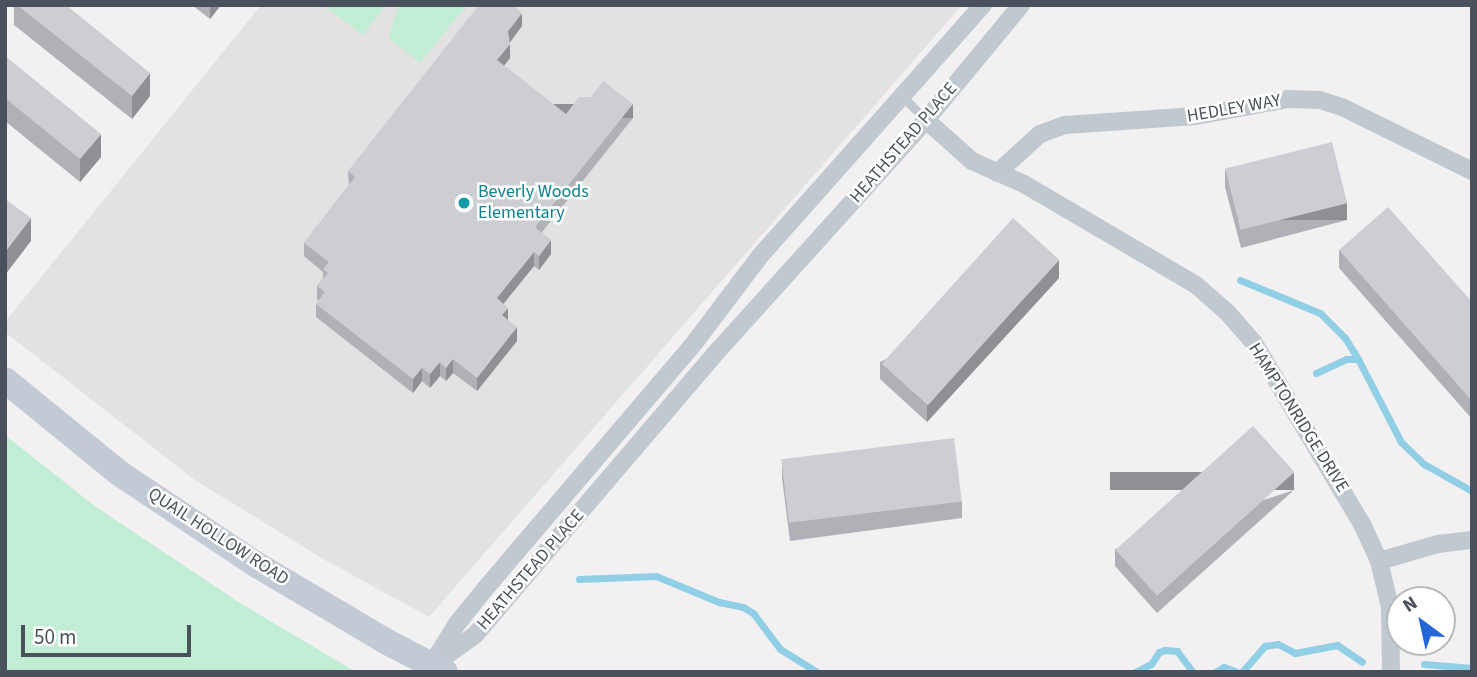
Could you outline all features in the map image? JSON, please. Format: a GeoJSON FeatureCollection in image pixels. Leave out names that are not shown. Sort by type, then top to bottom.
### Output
{"type":"FeatureCollection","features":[{"type":"Feature","properties":{"kind":"main road","name":"QUAIL HOLLOW ROAD"},"geometry":{"type":"LineString","coordinates":[[5,380],[131,481],[257,565],[438,669]]}},
{"type":"Feature","properties":{"kind":"street","name":"HEATHSTEAD PLACE"},"geometry":{"type":"LineString","coordinates":[[438,669],[471,607],[695,342],[760,256],[983,5]]}},
{"type":"Feature","properties":{"kind":"street","name":"HEATHSTEAD PLACE"},"geometry":{"type":"LineString","coordinates":[[438,669],[475,635],[713,356],[926,120],[1020,5]]}},
{"type":"Feature","properties":{"kind":"street","name":"HEDLEY WAY"},"geometry":{"type":"LineString","coordinates":[[997,173],[1041,134],[1065,125],[1196,116],[1288,99],[1320,100],[1344,108],[1472,171]]}},
{"type":"Feature","properties":{"kind":"street","name":"HAMPTONRIDGE DRIVE"},"geometry":{"type":"LineString","coordinates":[[926,120],[972,161],[1024,184],[1170,269],[1196,285],[1227,312],[1273,371],[1362,524],[1379,561],[1390,607],[1391,672]]}},
{"type":"Feature","properties":{"kind":"street"},"geometry":{"type":"LineString","coordinates":[[1379,561],[1438,544],[1472,540]]}},
{"type":"Feature","properties":{"kind":"lane"},"geometry":{"type":"LineString","coordinates":[[903,97],[926,120]]}},
{"type":"Feature","properties":{"kind":"shaded area"},"geometry":{"type":"Polygon","coordinates":[[[261,5],[962,5],[429,617],[325,560],[195,480],[5,332],[5,322],[261,5]]]}},
{"type":"Feature","properties":{"kind":"green space"},"geometry":{"type":"Polygon","coordinates":[[[323,5],[386,5],[363,35],[323,5]]]}},
{"type":"Feature","properties":{"kind":"green space"},"geometry":{"type":"Polygon","coordinates":[[[403,5],[467,5],[420,63],[389,38],[396,11],[403,5]]]}},
{"type":"Feature","properties":{"kind":"green space"},"geometry":{"type":"Polygon","coordinates":[[[5,435],[96,507],[237,601],[356,672],[5,672],[5,435]]]}},
{"type":"Feature","properties":{"kind":"building"},"geometry":{"type":"Polygon","coordinates":[[[17,5],[66,5],[150,73],[132,96],[17,5]]]}},
{"type":"Feature","properties":{"kind":"building","name":"Beverly Woods Elementary"},"geometry":{"type":"Polygon","coordinates":[[[479,5],[513,5],[522,13],[508,31],[510,44],[497,60],[566,114],[579,97],[591,97],[603,81],[633,104],[535,227],[551,240],[539,256],[534,252],[497,298],[508,308],[502,315],[517,327],[477,378],[453,359],[446,368],[440,362],[430,374],[422,368],[413,379],[316,304],[325,292],[317,286],[328,273],[323,269],[329,262],[304,243],[355,177],[348,171],[479,5]]]}},
{"type":"Feature","properties":{"kind":"building"},"geometry":{"type":"Polygon","coordinates":[[[5,56],[101,134],[80,159],[5,98],[5,56]]]}},
{"type":"Feature","properties":{"kind":"building"},"geometry":{"type":"Polygon","coordinates":[[[1332,142],[1347,203],[1241,230],[1225,169],[1332,142]]]}},
{"type":"Feature","properties":{"kind":"building"},"geometry":{"type":"Polygon","coordinates":[[[5,199],[31,218],[5,252],[5,199]]]}},
{"type":"Feature","properties":{"kind":"building"},"geometry":{"type":"Polygon","coordinates":[[[1388,207],[1472,302],[1472,401],[1339,250],[1388,207]]]}},
{"type":"Feature","properties":{"kind":"building"},"geometry":{"type":"Polygon","coordinates":[[[1013,218],[1059,259],[928,405],[882,364],[1013,218]]]}},
{"type":"Feature","properties":{"kind":"building"},"geometry":{"type":"Polygon","coordinates":[[[1253,426],[1294,472],[1157,596],[1116,550],[1253,426]]]}},
{"type":"Feature","properties":{"kind":"building"},"geometry":{"type":"Polygon","coordinates":[[[954,438],[962,502],[789,523],[781,459],[954,438]]]}},
{"type":"Feature","properties":{"kind":"waterway"},"geometry":{"type":"LineString","coordinates":[[1240,280],[1320,313],[1345,338],[1401,442],[1424,464],[1472,491]]}},
{"type":"Feature","properties":{"kind":"waterway"},"geometry":{"type":"LineString","coordinates":[[1316,373],[1346,359],[1358,359]]}},
{"type":"Feature","properties":{"kind":"waterway"},"geometry":{"type":"LineString","coordinates":[[579,579],[656,576],[719,602],[743,607],[753,613],[780,649],[817,672]]}},
{"type":"Feature","properties":{"kind":"waterway"},"geometry":{"type":"LineString","coordinates":[[1242,672],[1265,646],[1278,644],[1295,653],[1337,645],[1362,662]]}},
{"type":"Feature","properties":{"kind":"waterway"},"geometry":{"type":"LineString","coordinates":[[1135,672],[1151,664],[1159,652],[1165,650],[1177,651],[1193,672]]}},
{"type":"Feature","properties":{"kind":"waterway"},"geometry":{"type":"LineString","coordinates":[[1424,664],[1472,668]]}},
{"type":"Feature","properties":{"kind":"waterway"},"geometry":{"type":"LineString","coordinates":[[1215,672],[1224,667],[1237,672]]}},
{"type":"Feature","properties":{"kind":"place","name":"Beverly Woods Elementary"},"geometry":{"type":"Point","coordinates":[464,203]}}]}
